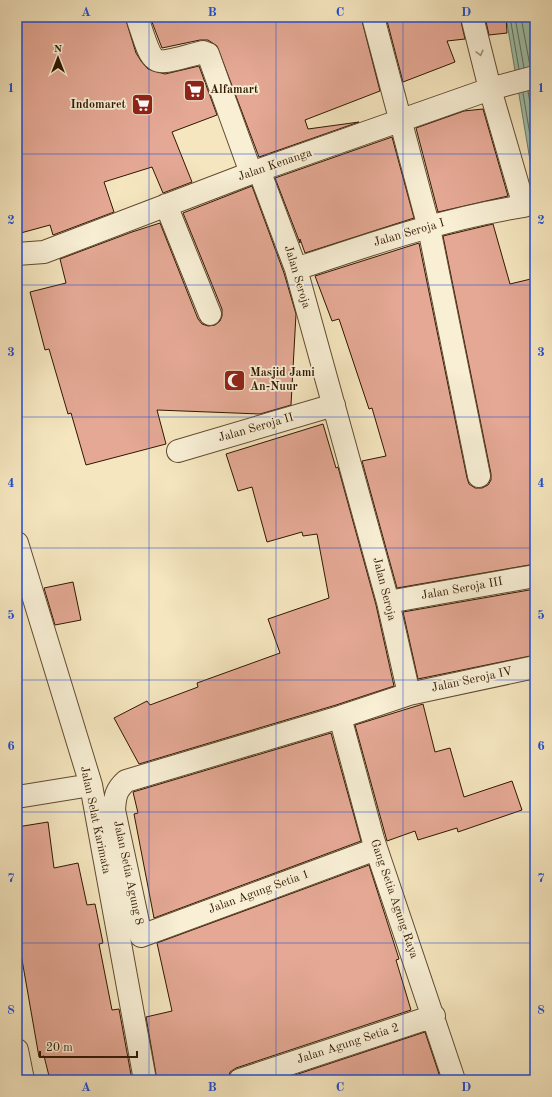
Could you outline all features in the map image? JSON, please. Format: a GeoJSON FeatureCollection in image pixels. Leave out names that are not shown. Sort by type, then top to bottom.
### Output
{"type":"FeatureCollection","features":[{"type":"Feature","properties":{"kind":"street","name":"Jalan Seroja"},"geometry":{"type":"LineString","coordinates":[[137,17],[150,54],[155,61],[162,63],[203,52],[208,54],[255,172],[296,269],[388,602],[409,694]]}},
{"type":"Feature","properties":{"kind":"street"},"geometry":{"type":"LineString","coordinates":[[373,17],[429,228],[479,476]]}},
{"type":"Feature","properties":{"kind":"street"},"geometry":{"type":"LineString","coordinates":[[472,17],[500,87]]}},
{"type":"Feature","properties":{"kind":"street","name":"Jalan Kenanga"},"geometry":{"type":"LineString","coordinates":[[17,254],[44,252],[255,172],[500,87],[535,77]]}},
{"type":"Feature","properties":{"kind":"street","name":"Jalan Seroja I"},"geometry":{"type":"LineString","coordinates":[[296,269],[364,246],[480,212],[524,206],[500,87]]}},
{"type":"Feature","properties":{"kind":"street"},"geometry":{"type":"LineString","coordinates":[[166,205],[210,314]]}},
{"type":"Feature","properties":{"kind":"street","name":"Jalan Seroja II"},"geometry":{"type":"LineString","coordinates":[[178,451],[334,406]]}},
{"type":"Feature","properties":{"kind":"street","name":"Jalan Selat Karimata"},"geometry":{"type":"LineString","coordinates":[[17,543],[91,786],[145,1080]]}},
{"type":"Feature","properties":{"kind":"street","name":"Jalan Seroja III"},"geometry":{"type":"LineString","coordinates":[[388,602],[535,576]]}},
{"type":"Feature","properties":{"kind":"street","name":"Jalan Seroja IV"},"geometry":{"type":"LineString","coordinates":[[409,694],[535,667]]}},
{"type":"Feature","properties":{"kind":"street"},"geometry":{"type":"LineString","coordinates":[[340,717],[409,694]]}},
{"type":"Feature","properties":{"kind":"street","name":"Jalan Setia Agung 8"},"geometry":{"type":"LineString","coordinates":[[141,936],[114,810],[115,795],[118,788],[126,781],[340,717]]}},
{"type":"Feature","properties":{"kind":"street","name":"Gang Setia Agung Raya"},"geometry":{"type":"LineString","coordinates":[[340,717],[376,849],[434,1016],[454,1080]]}},
{"type":"Feature","properties":{"kind":"street"},"geometry":{"type":"LineString","coordinates":[[17,797],[91,786]]}},
{"type":"Feature","properties":{"kind":"street","name":"Jalan Agung Setia 1"},"geometry":{"type":"LineString","coordinates":[[141,936],[376,849]]}},
{"type":"Feature","properties":{"kind":"street","name":"Jalan Agung Setia 2"},"geometry":{"type":"LineString","coordinates":[[240,1080],[434,1016]]}},
{"type":"Feature","properties":{"kind":"street"},"geometry":{"type":"LineString","coordinates":[[17,1050],[23,1080]]}},
{"type":"Feature","properties":{"kind":"water"},"geometry":{"type":"Polygon","coordinates":[[[506,17],[535,17],[535,190],[506,17]]]}},
{"type":"Feature","properties":{"kind":"building"},"geometry":{"type":"Polygon","coordinates":[[[17,17],[125,17],[136,53],[148,69],[165,74],[199,66],[217,115],[172,132],[192,182],[163,193],[152,167],[104,182],[114,212],[53,235],[50,225],[17,234],[17,17]]]}},
{"type":"Feature","properties":{"kind":"building"},"geometry":{"type":"Polygon","coordinates":[[[150,17],[361,17],[380,91],[305,120],[308,129],[359,122],[259,157],[217,46],[208,40],[200,40],[162,48],[150,17]]]}},
{"type":"Feature","properties":{"kind":"building"},"geometry":{"type":"Polygon","coordinates":[[[386,17],[460,17],[465,39],[447,41],[455,62],[403,82],[386,17]]]}},
{"type":"Feature","properties":{"kind":"building"},"geometry":{"type":"Polygon","coordinates":[[[485,17],[506,17],[507,33],[489,35],[485,17]]]}},
{"type":"Feature","properties":{"kind":"building"},"geometry":{"type":"Polygon","coordinates":[[[483,109],[508,196],[438,212],[416,128],[464,111],[483,109]]]}},
{"type":"Feature","properties":{"kind":"building"},"geometry":{"type":"Polygon","coordinates":[[[392,137],[414,218],[305,253],[275,178],[392,137]]]}},
{"type":"Feature","properties":{"kind":"building"},"geometry":{"type":"Polygon","coordinates":[[[252,186],[284,273],[296,314],[291,405],[260,414],[157,410],[166,444],[86,465],[71,413],[68,414],[49,349],[45,350],[30,292],[66,283],[60,259],[160,223],[198,319],[202,324],[208,326],[215,325],[220,321],[222,309],[183,213],[252,186]]]}},
{"type":"Feature","properties":{"kind":"building"},"geometry":{"type":"Polygon","coordinates":[[[493,224],[510,284],[535,278],[535,564],[397,588],[362,461],[386,456],[372,408],[369,409],[339,319],[332,321],[315,276],[419,243],[467,478],[469,484],[475,488],[482,488],[488,485],[491,480],[491,474],[443,236],[493,224]]]}},
{"type":"Feature","properties":{"kind":"building"},"geometry":{"type":"Polygon","coordinates":[[[323,424],[336,468],[338,467],[376,605],[394,686],[336,705],[139,764],[114,718],[147,701],[150,705],[198,687],[197,683],[280,653],[268,619],[329,598],[317,534],[303,536],[302,532],[267,542],[252,487],[238,491],[226,454],[323,424]]]}},
{"type":"Feature","properties":{"kind":"building"},"geometry":{"type":"Polygon","coordinates":[[[73,582],[81,620],[55,625],[44,588],[73,582]]]}},
{"type":"Feature","properties":{"kind":"building"},"geometry":{"type":"Polygon","coordinates":[[[535,589],[535,655],[418,679],[403,612],[535,589]]]}},
{"type":"Feature","properties":{"kind":"building"},"geometry":{"type":"Polygon","coordinates":[[[423,704],[435,752],[450,748],[464,797],[512,781],[522,810],[458,832],[457,828],[418,840],[415,831],[387,841],[355,725],[423,704]]]}},
{"type":"Feature","properties":{"kind":"building"},"geometry":{"type":"Polygon","coordinates":[[[331,733],[361,841],[154,918],[134,814],[138,813],[133,792],[331,733]]]}},
{"type":"Feature","properties":{"kind":"building"},"geometry":{"type":"Polygon","coordinates":[[[48,822],[54,868],[78,863],[87,905],[95,904],[103,943],[99,944],[112,1010],[119,1009],[132,1080],[50,1080],[44,1056],[39,1057],[17,931],[17,827],[48,822]]]}},
{"type":"Feature","properties":{"kind":"building"},"geometry":{"type":"Polygon","coordinates":[[[369,865],[399,959],[396,960],[411,1010],[236,1068],[230,1072],[228,1080],[157,1080],[146,1017],[172,1011],[157,943],[369,865]]]}},
{"type":"Feature","properties":{"kind":"building"},"geometry":{"type":"Polygon","coordinates":[[[425,1032],[441,1080],[280,1080],[425,1032]]]}},
{"type":"Feature","properties":{"kind":"place","name":"Alfamart"},"geometry":{"type":"Point","coordinates":[195,90]}},
{"type":"Feature","properties":{"kind":"place","name":"Indomaret"},"geometry":{"type":"Point","coordinates":[142,105]}},
{"type":"Feature","properties":{"kind":"place","name":"Masjid Jami An-Nuur"},"geometry":{"type":"Point","coordinates":[235,380]}}]}
